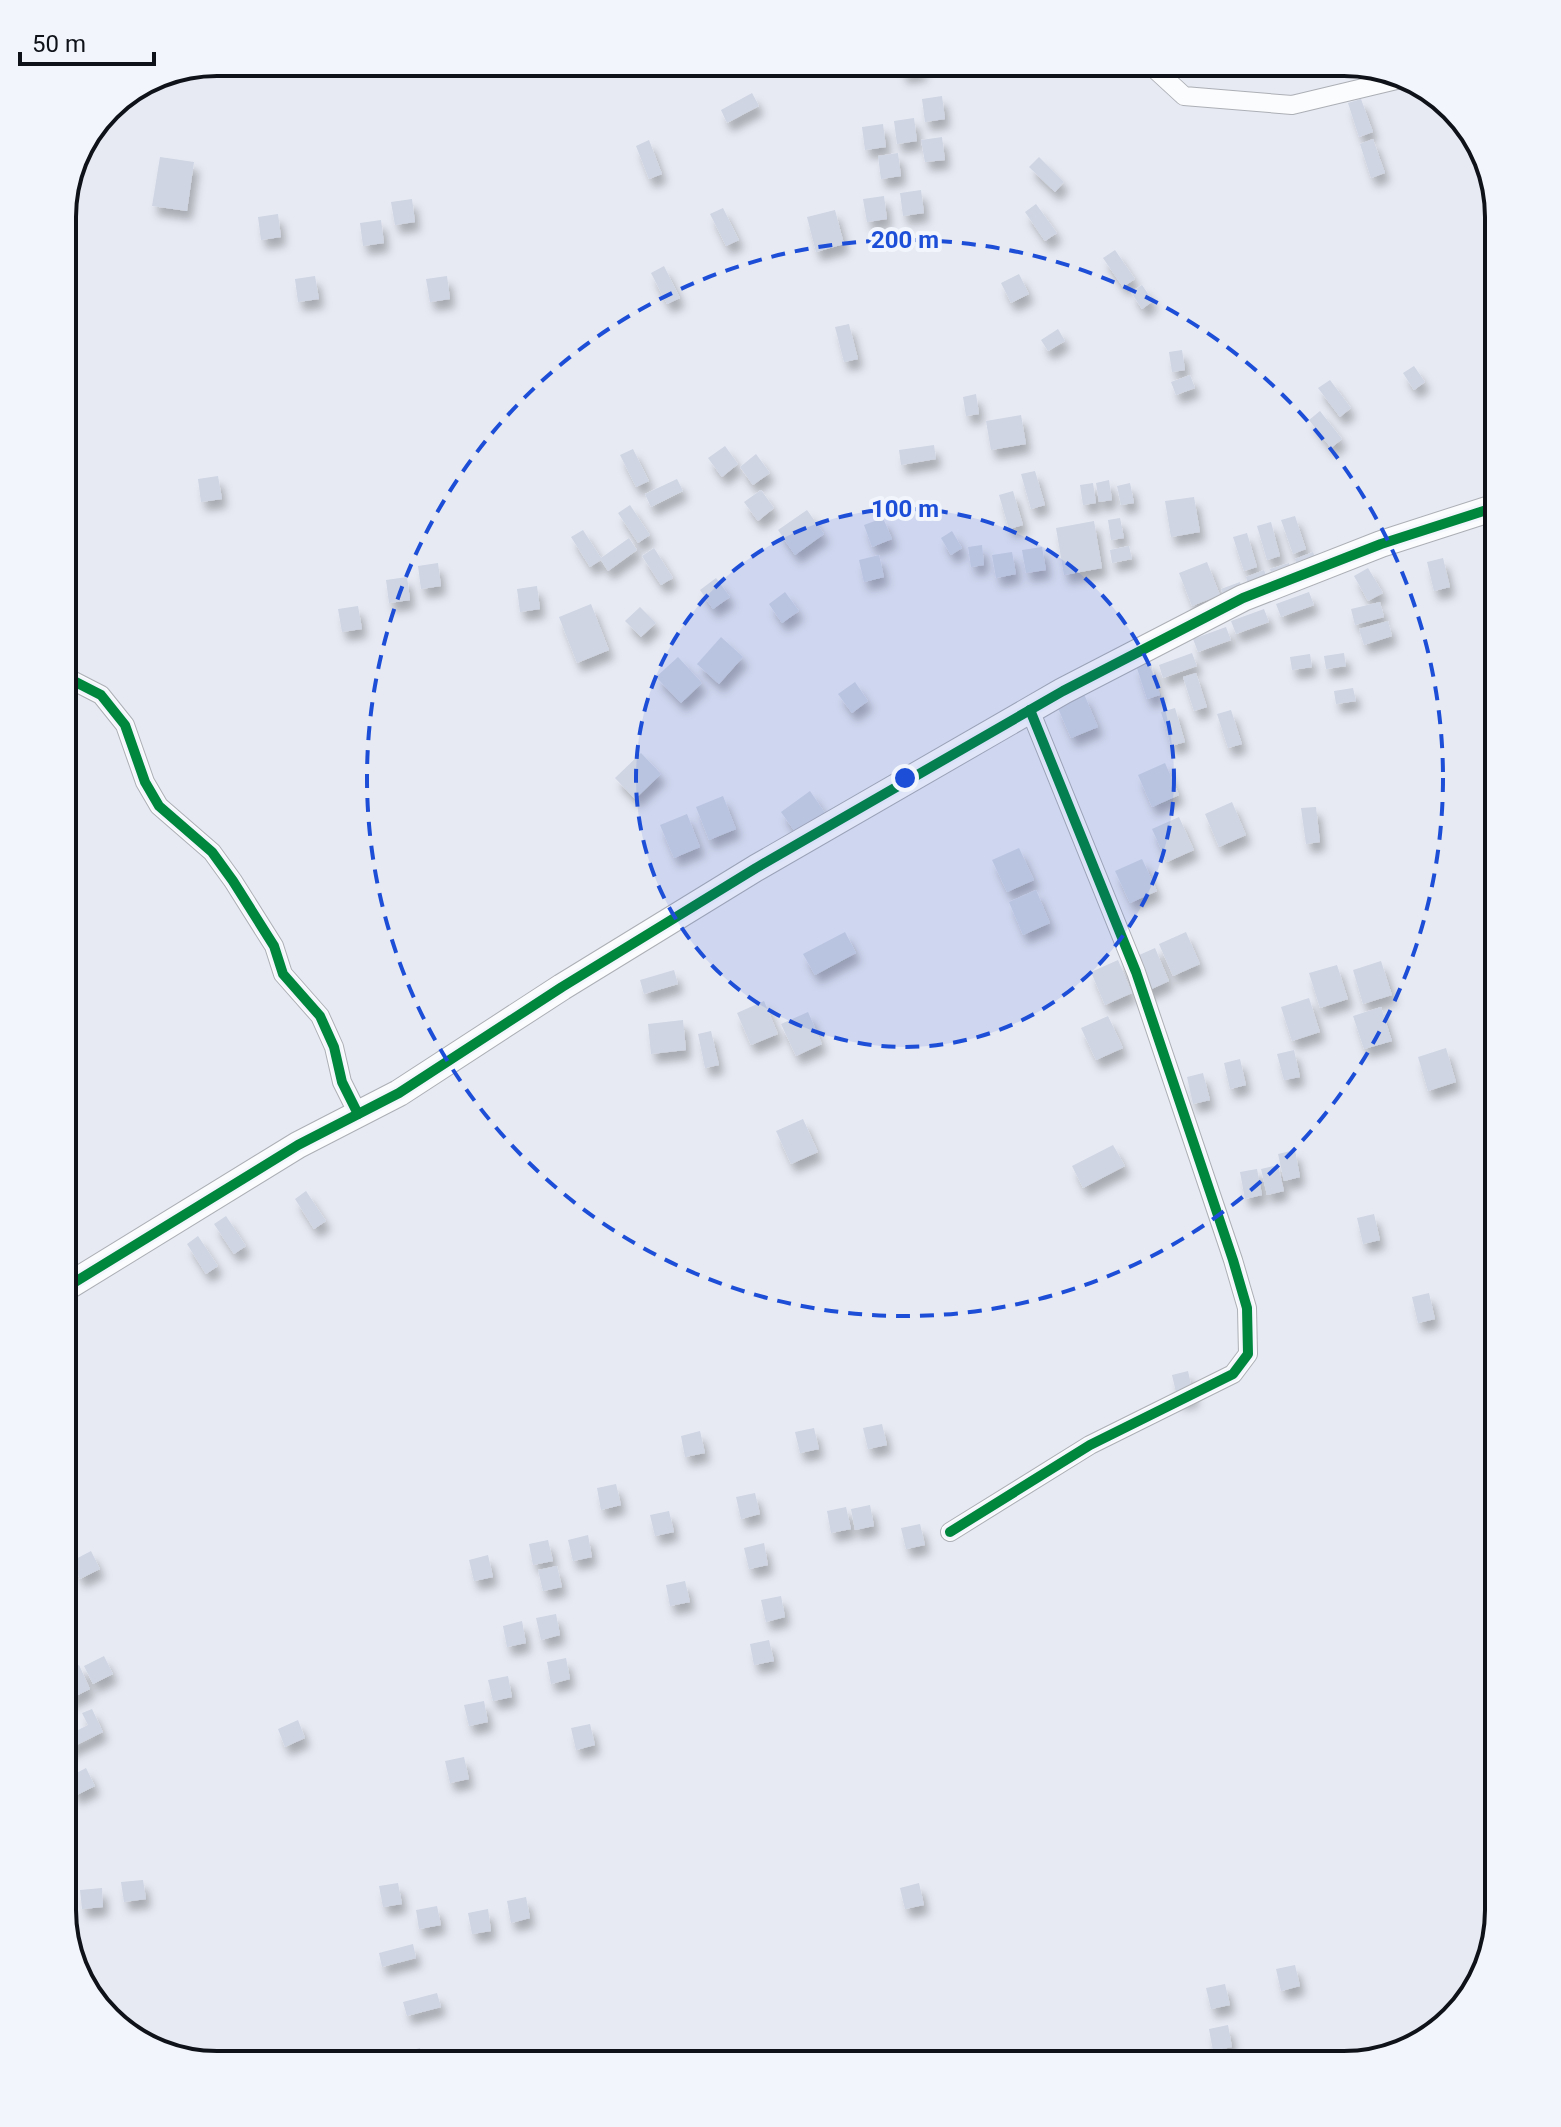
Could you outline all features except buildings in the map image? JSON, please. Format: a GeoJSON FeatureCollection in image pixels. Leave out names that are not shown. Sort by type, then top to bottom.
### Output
{"type":"FeatureCollection","features":[{"type":"Feature","properties":{"kind":"street"},"geometry":{"type":"LineString","coordinates":[[1162,76],[1184,96],[1292,105],[1387,82]]}},
{"type":"Feature","properties":{"kind":"street"},"geometry":{"type":"LineString","coordinates":[[76,1281],[298,1145],[399,1093],[562,987],[743,876],[1030,710],[1243,598],[1381,544],[1485,511]]}},
{"type":"Feature","properties":{"kind":"street"},"geometry":{"type":"LineString","coordinates":[[76,682],[101,695],[125,725],[145,782],[159,806],[212,852],[233,881],[274,946],[283,974],[320,1016],[334,1047],[342,1082],[358,1114]]}},
{"type":"Feature","properties":{"kind":"street"},"geometry":{"type":"LineString","coordinates":[[950,1532],[1090,1445],[1233,1374],[1248,1354],[1247,1308],[1233,1260],[1136,972],[1030,710]]}},
{"type":"Feature","properties":{"kind":"cycle path"},"geometry":{"type":"LineString","coordinates":[[76,1281],[298,1145],[399,1093],[562,987],[756,868],[1063,691],[1243,598],[1381,544],[1485,511]]}},
{"type":"Feature","properties":{"kind":"cycle path"},"geometry":{"type":"LineString","coordinates":[[76,682],[101,695],[125,725],[145,782],[159,806],[212,852],[233,881],[274,946],[283,974],[320,1016],[334,1047],[342,1082],[358,1114]]}},
{"type":"Feature","properties":{"kind":"cycle path"},"geometry":{"type":"LineString","coordinates":[[950,1532],[1090,1445],[1233,1374],[1248,1354],[1247,1308],[1233,1260],[1136,972],[1030,710]]}}]}
